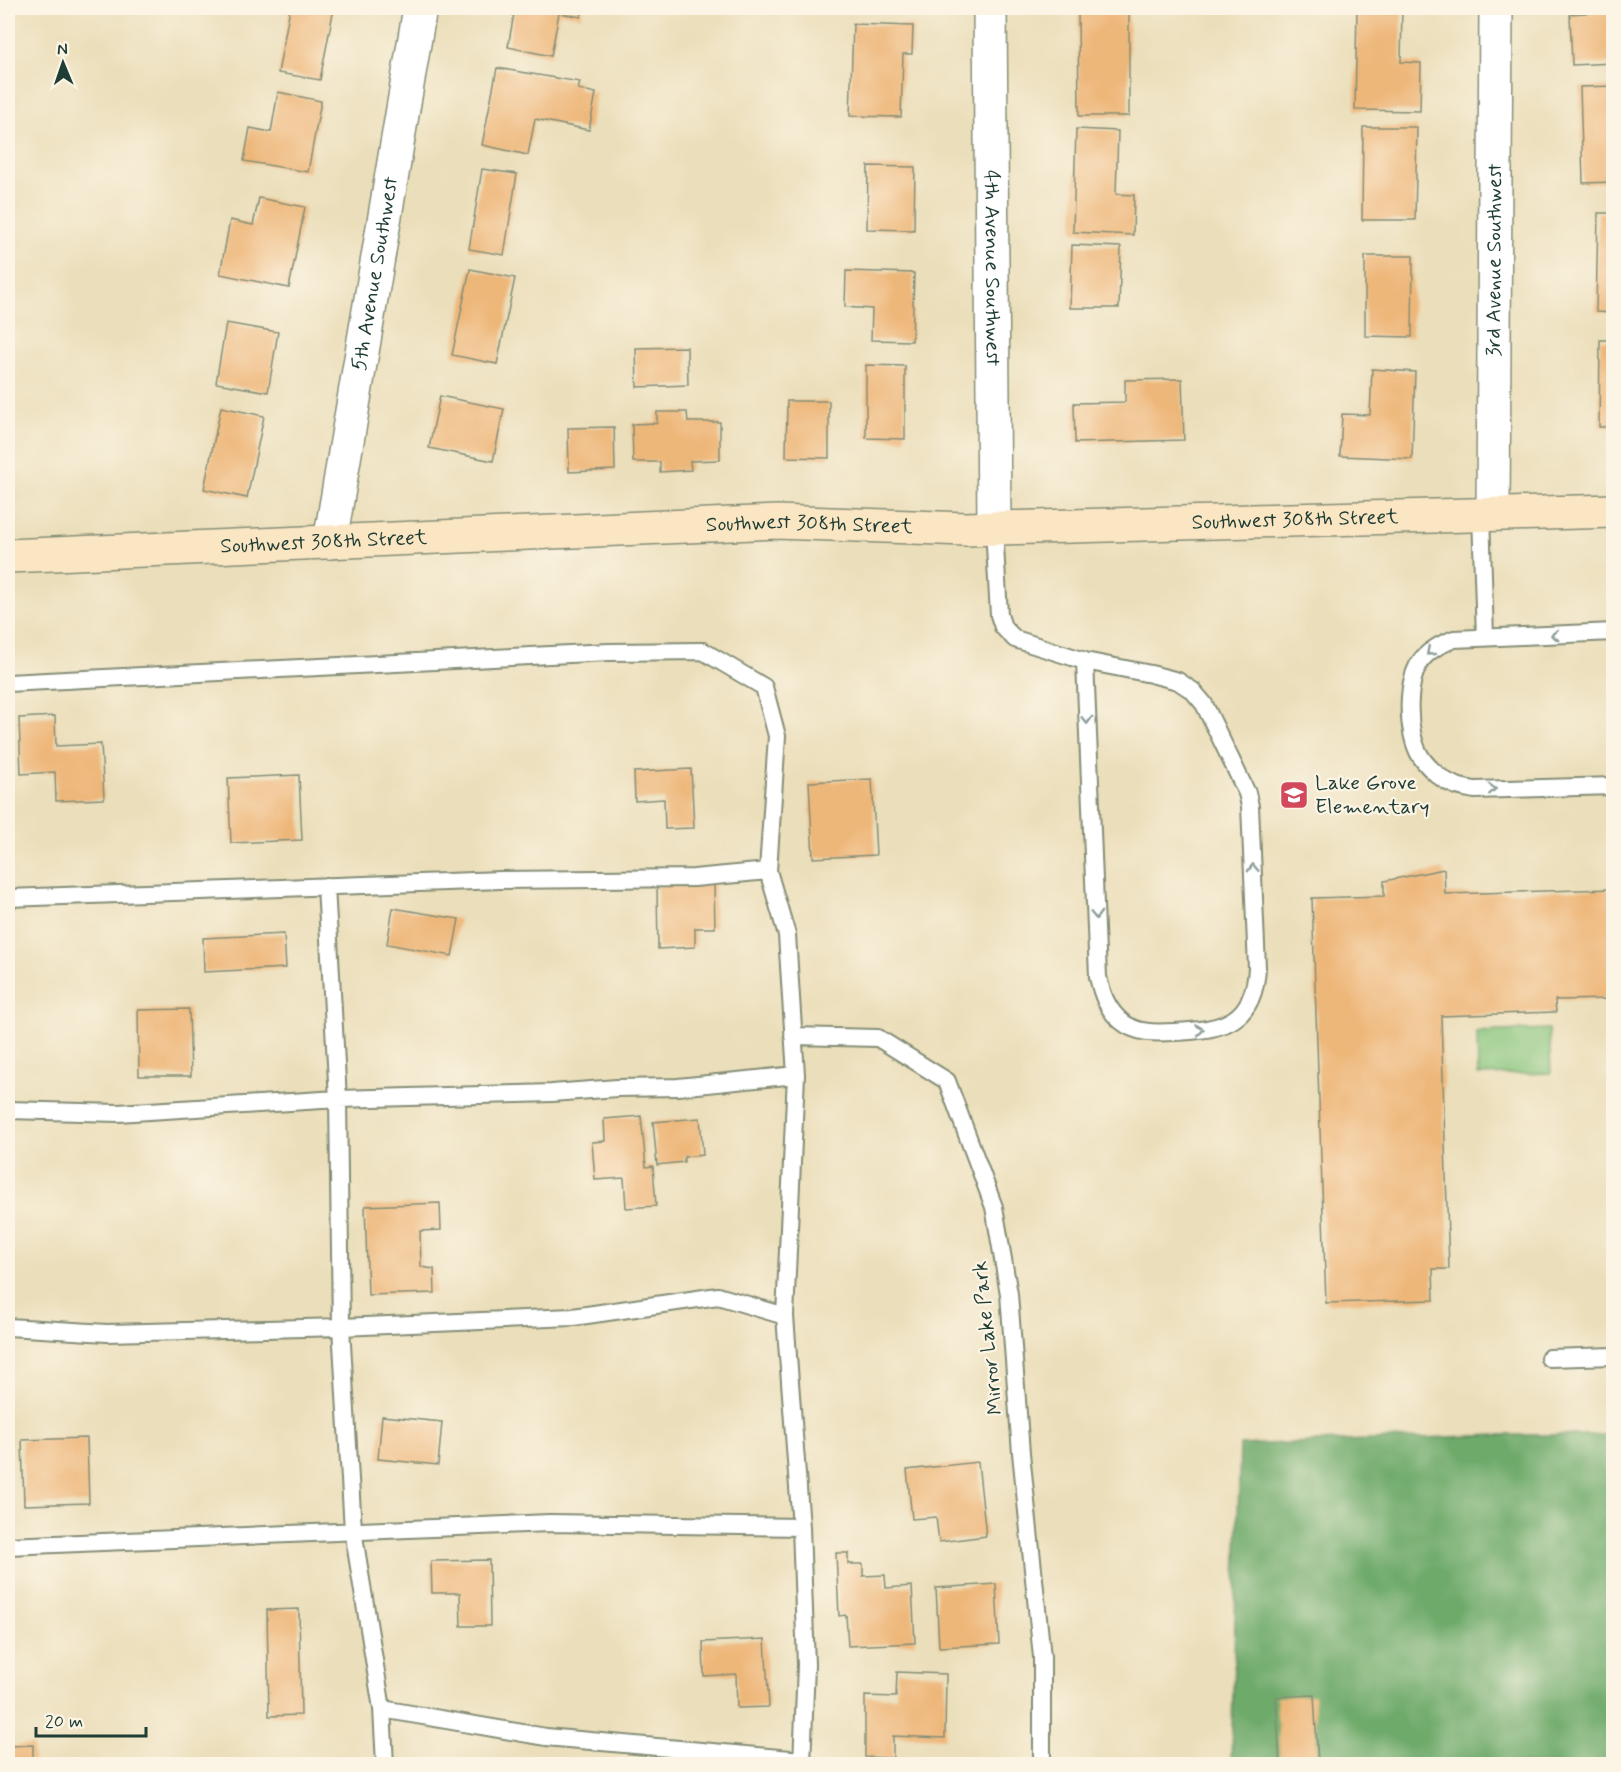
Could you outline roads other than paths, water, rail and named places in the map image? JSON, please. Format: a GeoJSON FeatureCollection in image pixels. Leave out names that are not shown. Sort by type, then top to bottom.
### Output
{"type":"FeatureCollection","features":[{"type":"Feature","properties":{"kind":"street","name":"5th Avenue Southwest"},"geometry":{"type":"LineString","coordinates":[[330,542],[420,8]]}},
{"type":"Feature","properties":{"kind":"street","name":"4th Avenue Southwest"},"geometry":{"type":"LineString","coordinates":[[990,8],[994,528]]}},
{"type":"Feature","properties":{"kind":"street","name":"3rd Avenue Southwest"},"geometry":{"type":"LineString","coordinates":[[1487,514],[1496,8]]}},
{"type":"Feature","properties":{"kind":"street","name":"Southwest 308th Street"},"geometry":{"type":"LineString","coordinates":[[8,556],[777,522],[966,529],[1614,511]]}},
{"type":"Feature","properties":{"kind":"lane"},"geometry":{"type":"LineString","coordinates":[[1485,638],[1487,514]]}},
{"type":"Feature","properties":{"kind":"lane"},"geometry":{"type":"LineString","coordinates":[[994,528],[998,605],[1003,627],[1015,639],[1085,661],[1178,681],[1193,690],[1208,712],[1247,793],[1250,806],[1256,985],[1251,1001],[1240,1015],[1223,1026],[1203,1031],[1157,1033],[1137,1030],[1122,1022],[1103,997],[1098,977],[1085,661]]}},
{"type":"Feature","properties":{"kind":"lane"},"geometry":{"type":"LineString","coordinates":[[1614,632],[1454,639],[1436,646],[1422,659],[1413,676],[1410,696],[1410,718],[1420,756],[1443,779],[1457,786],[1475,790],[1614,786]]}},
{"type":"Feature","properties":{"kind":"lane"},"geometry":{"type":"LineString","coordinates":[[8,683],[609,652],[703,651],[764,687],[777,736],[768,871],[787,935],[796,1075],[784,1316],[801,1527],[806,1665],[802,1762],[546,1737],[382,1709]]}},
{"type":"Feature","properties":{"kind":"lane"},"geometry":{"type":"LineString","coordinates":[[8,898],[501,880],[694,878],[768,871]]}},
{"type":"Feature","properties":{"kind":"lane"},"geometry":{"type":"LineString","coordinates":[[326,886],[338,1099],[341,1327],[353,1530],[382,1709],[385,1764]]}},
{"type":"Feature","properties":{"kind":"lane","name":"Mirror Lake Park"},"geometry":{"type":"LineString","coordinates":[[793,1036],[878,1038],[947,1081],[994,1207],[1009,1294],[1021,1453],[1042,1657],[1042,1764]]}},
{"type":"Feature","properties":{"kind":"lane"},"geometry":{"type":"LineString","coordinates":[[8,1110],[118,1113],[338,1099],[678,1087],[796,1075]]}},
{"type":"Feature","properties":{"kind":"lane"},"geometry":{"type":"LineString","coordinates":[[8,1327],[107,1332],[341,1327],[573,1317],[718,1296],[784,1316]]}},
{"type":"Feature","properties":{"kind":"lane"},"geometry":{"type":"LineString","coordinates":[[1549,1358],[1614,1356]]}},
{"type":"Feature","properties":{"kind":"lane"},"geometry":{"type":"LineString","coordinates":[[8,1546],[550,1523],[801,1527]]}},
{"type":"Feature","properties":{"kind":"place","name":"Lake Grove Elementary"},"geometry":{"type":"Point","coordinates":[1294,795]}}]}
